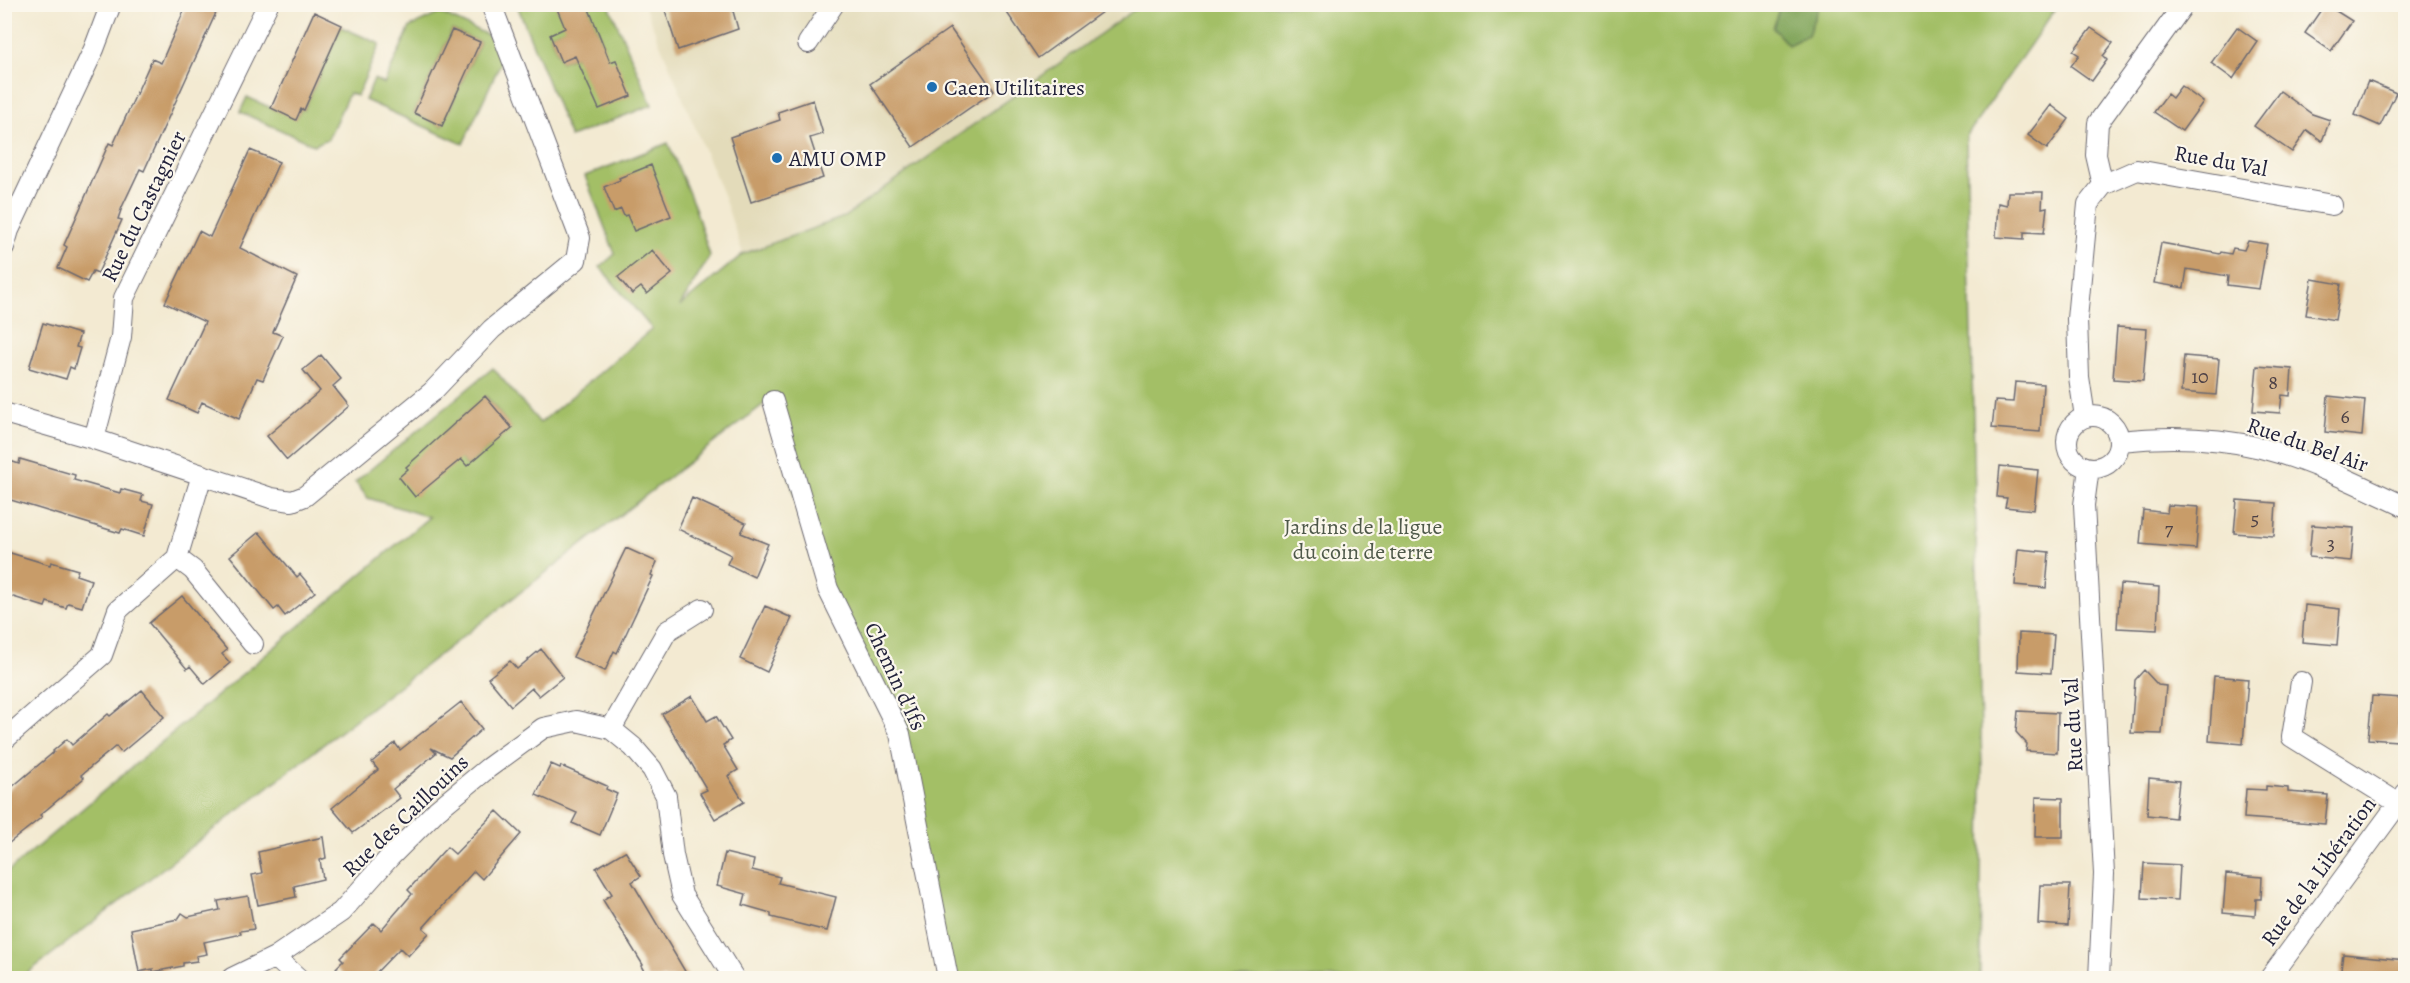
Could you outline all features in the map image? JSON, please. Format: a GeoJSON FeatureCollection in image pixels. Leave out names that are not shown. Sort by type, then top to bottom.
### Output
{"type":"FeatureCollection","features":[{"type":"Feature","properties":{"kind":"street"},"geometry":{"type":"LineString","coordinates":[[4,247],[9,230],[94,49],[111,4]]}},
{"type":"Feature","properties":{"kind":"street","name":"Rue du Castagnier"},"geometry":{"type":"LineString","coordinates":[[94,439],[121,337],[124,298],[268,4]]}},
{"type":"Feature","properties":{"kind":"street"},"geometry":{"type":"LineString","coordinates":[[4,412],[94,439],[271,498],[292,501],[305,496],[432,392],[492,328],[576,260],[580,238],[491,4]]}},
{"type":"Feature","properties":{"kind":"street"},"geometry":{"type":"LineString","coordinates":[[808,43],[834,4]]}},
{"type":"Feature","properties":{"kind":"street"},"geometry":{"type":"LineString","coordinates":[[2085,417],[2079,377],[2077,319],[2088,204],[2103,185],[2096,155],[2098,123],[2184,4]]}},
{"type":"Feature","properties":{"kind":"street","name":"Rue du Val"},"geometry":{"type":"LineString","coordinates":[[2103,185],[2137,170],[2332,205]]}},
{"type":"Feature","properties":{"kind":"street","name":"Chemin d'Ifs"},"geometry":{"type":"LineString","coordinates":[[773,401],[828,589],[900,734],[948,978]]}},
{"type":"Feature","properties":{"kind":"street"},"geometry":{"type":"LineString","coordinates":[[2085,417],[2101,417],[2108,421],[2118,433],[2120,441],[2116,456],[2111,462],[2105,466],[2089,468],[2074,461],[2067,445],[2071,428],[2085,417]]}},
{"type":"Feature","properties":{"kind":"street","name":"Rue du Bel Air"},"geometry":{"type":"LineString","coordinates":[[2120,441],[2159,437],[2226,441],[2262,448],[2335,473],[2406,507]]}},
{"type":"Feature","properties":{"kind":"street","name":"Rue du Val"},"geometry":{"type":"LineString","coordinates":[[2089,468],[2084,505],[2104,874],[2099,978]]}},
{"type":"Feature","properties":{"kind":"street"},"geometry":{"type":"LineString","coordinates":[[4,740],[102,655],[118,610],[177,558],[202,475]]}},
{"type":"Feature","properties":{"kind":"street"},"geometry":{"type":"LineString","coordinates":[[177,558],[193,570],[252,644]]}},
{"type":"Feature","properties":{"kind":"street"},"geometry":{"type":"LineString","coordinates":[[611,729],[667,631],[702,609]]}},
{"type":"Feature","properties":{"kind":"street"},"geometry":{"type":"LineString","coordinates":[[2301,682],[2292,736],[2402,798]]}},
{"type":"Feature","properties":{"kind":"street","name":"Rue des Caillouins"},"geometry":{"type":"LineString","coordinates":[[232,978],[275,957],[340,912],[437,810],[488,768],[543,728],[576,722],[611,729],[633,747],[652,769],[666,796],[673,855],[682,896],[734,978]]}},
{"type":"Feature","properties":{"kind":"street","name":"Rue de la Libération"},"geometry":{"type":"LineString","coordinates":[[2270,978],[2402,798]]}},
{"type":"Feature","properties":{"kind":"street"},"geometry":{"type":"LineString","coordinates":[[275,957],[298,978]]}},
{"type":"Feature","properties":{"kind":"shaded area"},"geometry":{"type":"Polygon","coordinates":[[[644,5],[1141,5],[844,217],[743,254],[724,197],[644,5]]]}},
{"type":"Feature","properties":{"kind":"green space"},"geometry":{"type":"Polygon","coordinates":[[[517,5],[565,5],[557,8],[567,28],[550,35],[561,62],[603,45],[587,5],[609,5],[652,105],[570,137],[517,5]]]}},
{"type":"Feature","properties":{"kind":"green space","name":"Jardins de la ligue du coin de terre"},"geometry":{"type":"Polygon","coordinates":[[[1141,5],[2058,5],[1966,137],[1982,771],[1980,978],[943,978],[903,749],[821,589],[768,401],[21,978],[5,978],[5,874],[429,517],[368,498],[355,482],[493,368],[540,423],[652,329],[600,267],[615,254],[585,176],[668,143],[695,208],[710,256],[680,306],[743,254],[844,217],[1141,5]],[[486,396],[442,435],[467,466],[511,428],[486,396]]]}},
{"type":"Feature","properties":{"kind":"green space"},"geometry":{"type":"Polygon","coordinates":[[[1780,5],[1819,5],[1808,35],[1788,45],[1773,28],[1780,5]]]}},
{"type":"Feature","properties":{"kind":"green space"},"geometry":{"type":"Polygon","coordinates":[[[440,13],[490,36],[501,62],[463,144],[365,100],[374,79],[384,84],[410,27],[440,13]],[[452,30],[414,113],[442,126],[480,42],[452,30]]]}},
{"type":"Feature","properties":{"kind":"green space"},"geometry":{"type":"Polygon","coordinates":[[[341,27],[380,44],[357,96],[349,93],[328,139],[314,145],[240,112],[247,97],[296,119],[301,109],[304,110],[341,27]]]}},
{"type":"Feature","properties":{"kind":"building"},"geometry":{"type":"Polygon","coordinates":[[[187,4],[220,4],[144,171],[140,169],[122,207],[118,219],[122,220],[98,273],[93,271],[87,282],[58,268],[67,247],[64,245],[109,143],[113,145],[152,59],[161,63],[187,4]]]}},
{"type":"Feature","properties":{"kind":"building"},"geometry":{"type":"Polygon","coordinates":[[[555,4],[587,4],[610,62],[616,60],[631,96],[599,109],[575,56],[561,62],[550,35],[565,28],[555,4]]]}},
{"type":"Feature","properties":{"kind":"building"},"geometry":{"type":"Polygon","coordinates":[[[663,4],[731,4],[738,29],[678,50],[663,4]]]}},
{"type":"Feature","properties":{"kind":"building"},"geometry":{"type":"Polygon","coordinates":[[[1001,4],[1113,4],[1038,58],[1001,4]]]}},
{"type":"Feature","properties":{"kind":"building"},"geometry":{"type":"Polygon","coordinates":[[[2325,4],[2352,21],[2331,51],[2305,33],[2325,4]]]}},
{"type":"Feature","properties":{"kind":"building"},"geometry":{"type":"Polygon","coordinates":[[[314,12],[342,25],[304,110],[301,109],[296,120],[271,108],[314,12]]]}},
{"type":"Feature","properties":{"kind":"building"},"geometry":{"type":"Polygon","coordinates":[[[2237,27],[2258,42],[2233,79],[2211,63],[2237,27]]]}},
{"type":"Feature","properties":{"kind":"building","name":"Caen Utilitaires"},"geometry":{"type":"Polygon","coordinates":[[[950,28],[994,91],[913,147],[870,84],[950,28]]]}},
{"type":"Feature","properties":{"kind":"building"},"geometry":{"type":"Polygon","coordinates":[[[2091,28],[2113,43],[2103,56],[2107,60],[2092,81],[2071,66],[2079,55],[2073,51],[2091,28]]]}},
{"type":"Feature","properties":{"kind":"building"},"geometry":{"type":"Polygon","coordinates":[[[452,30],[480,42],[442,126],[414,113],[452,30]]]}},
{"type":"Feature","properties":{"kind":"building"},"geometry":{"type":"Polygon","coordinates":[[[2368,81],[2396,93],[2380,126],[2355,115],[2368,81]]]}},
{"type":"Feature","properties":{"kind":"building"},"geometry":{"type":"Polygon","coordinates":[[[2181,86],[2203,102],[2182,131],[2154,112],[2167,94],[2172,98],[2181,86]]]}},
{"type":"Feature","properties":{"kind":"building"},"geometry":{"type":"Polygon","coordinates":[[[2280,91],[2312,114],[2330,120],[2322,141],[2307,130],[2292,152],[2254,126],[2280,91]]]}},
{"type":"Feature","properties":{"kind":"building","name":"AMU OMP"},"geometry":{"type":"Polygon","coordinates":[[[813,100],[823,134],[810,138],[823,178],[751,202],[730,137],[780,120],[778,112],[813,100]]]}},
{"type":"Feature","properties":{"kind":"building"},"geometry":{"type":"Polygon","coordinates":[[[2051,105],[2069,119],[2047,149],[2028,135],[2051,105]]]}},
{"type":"Feature","properties":{"kind":"building"},"geometry":{"type":"Polygon","coordinates":[[[250,150],[279,162],[240,248],[297,277],[273,332],[283,336],[263,380],[257,378],[239,419],[202,402],[197,413],[169,400],[205,322],[165,303],[199,231],[210,237],[250,150]]]}},
{"type":"Feature","properties":{"kind":"building"},"geometry":{"type":"Polygon","coordinates":[[[651,165],[671,216],[634,231],[627,215],[624,216],[621,209],[614,212],[604,187],[651,165]]]}},
{"type":"Feature","properties":{"kind":"building"},"geometry":{"type":"Polygon","coordinates":[[[2008,192],[2043,192],[2042,208],[2047,207],[2044,233],[2024,232],[2024,239],[1996,237],[1998,203],[2007,205],[2008,192]]]}},
{"type":"Feature","properties":{"kind":"building"},"geometry":{"type":"Polygon","coordinates":[[[2248,241],[2267,244],[2259,289],[2227,285],[2228,276],[2187,269],[2184,288],[2154,283],[2161,243],[2231,254],[2233,248],[2244,250],[2248,241]]]}},
{"type":"Feature","properties":{"kind":"building"},"geometry":{"type":"Polygon","coordinates":[[[652,250],[672,274],[647,294],[641,287],[632,294],[618,277],[652,250]]]}},
{"type":"Feature","properties":{"kind":"building"},"geometry":{"type":"Polygon","coordinates":[[[2312,279],[2341,284],[2335,320],[2306,315],[2312,279]]]}},
{"type":"Feature","properties":{"kind":"building"},"geometry":{"type":"Polygon","coordinates":[[[43,323],[80,334],[76,347],[80,348],[74,369],[70,367],[66,379],[29,368],[43,323]]]}},
{"type":"Feature","properties":{"kind":"building"},"geometry":{"type":"Polygon","coordinates":[[[2117,327],[2147,329],[2143,381],[2113,379],[2117,327]]]}},
{"type":"Feature","properties":{"kind":"building"},"geometry":{"type":"Polygon","coordinates":[[[321,355],[341,379],[333,386],[349,406],[287,460],[267,436],[320,391],[303,370],[321,355]]]}},
{"type":"Feature","properties":{"kind":"building"},"geometry":{"type":"Polygon","coordinates":[[[2184,356],[2219,359],[2216,395],[2181,392],[2184,356]]]}},
{"type":"Feature","properties":{"kind":"building"},"geometry":{"type":"Polygon","coordinates":[[[2257,366],[2292,369],[2290,396],[2282,395],[2280,413],[2253,411],[2257,366]]]}},
{"type":"Feature","properties":{"kind":"building"},"geometry":{"type":"Polygon","coordinates":[[[2015,382],[2043,384],[2040,432],[1992,428],[1995,401],[2013,402],[2015,382]]]}},
{"type":"Feature","properties":{"kind":"building"},"geometry":{"type":"Polygon","coordinates":[[[485,396],[512,428],[467,466],[461,459],[415,497],[399,477],[408,469],[406,467],[485,396]]]}},
{"type":"Feature","properties":{"kind":"building"},"geometry":{"type":"Polygon","coordinates":[[[2328,396],[2365,400],[2362,436],[2325,432],[2328,396]]]}},
{"type":"Feature","properties":{"kind":"building"},"geometry":{"type":"Polygon","coordinates":[[[4,459],[19,464],[20,459],[75,475],[74,480],[120,493],[121,489],[143,495],[141,501],[153,504],[144,536],[122,529],[120,533],[4,498],[4,459]]]}},
{"type":"Feature","properties":{"kind":"building"},"geometry":{"type":"Polygon","coordinates":[[[2000,466],[2038,470],[2034,510],[2005,507],[2007,498],[1997,497],[2000,466]]]}},
{"type":"Feature","properties":{"kind":"building"},"geometry":{"type":"Polygon","coordinates":[[[692,498],[746,523],[741,533],[768,544],[754,577],[727,564],[731,555],[678,529],[692,498]]]}},
{"type":"Feature","properties":{"kind":"building"},"geometry":{"type":"Polygon","coordinates":[[[2237,500],[2276,503],[2274,536],[2234,533],[2237,500]]]}},
{"type":"Feature","properties":{"kind":"building"},"geometry":{"type":"Polygon","coordinates":[[[2168,505],[2199,507],[2196,549],[2140,544],[2143,510],[2167,513],[2168,505]]]}},
{"type":"Feature","properties":{"kind":"building"},"geometry":{"type":"Polygon","coordinates":[[[2312,525],[2354,528],[2351,561],[2309,557],[2312,525]]]}},
{"type":"Feature","properties":{"kind":"building"},"geometry":{"type":"Polygon","coordinates":[[[259,532],[297,577],[300,574],[315,592],[285,616],[278,607],[274,610],[230,556],[259,532]]]}},
{"type":"Feature","properties":{"kind":"building"},"geometry":{"type":"Polygon","coordinates":[[[626,548],[657,562],[651,575],[653,576],[617,653],[614,651],[605,671],[573,657],[626,548]]]}},
{"type":"Feature","properties":{"kind":"building"},"geometry":{"type":"Polygon","coordinates":[[[2018,549],[2049,552],[2046,588],[2015,585],[2018,549]]]}},
{"type":"Feature","properties":{"kind":"building"},"geometry":{"type":"Polygon","coordinates":[[[4,551],[50,565],[51,562],[78,570],[76,575],[91,580],[82,607],[68,603],[66,608],[47,602],[45,607],[4,594],[4,551]]]}},
{"type":"Feature","properties":{"kind":"building"},"geometry":{"type":"Polygon","coordinates":[[[2120,584],[2159,587],[2157,630],[2117,628],[2120,584]]]}},
{"type":"Feature","properties":{"kind":"building"},"geometry":{"type":"Polygon","coordinates":[[[182,596],[227,650],[222,654],[230,663],[205,684],[190,666],[187,669],[149,623],[182,596]]]}},
{"type":"Feature","properties":{"kind":"building"},"geometry":{"type":"Polygon","coordinates":[[[2305,605],[2340,609],[2337,645],[2302,642],[2305,605]]]}},
{"type":"Feature","properties":{"kind":"building"},"geometry":{"type":"Polygon","coordinates":[[[765,606],[792,618],[767,672],[740,659],[765,606]]]}},
{"type":"Feature","properties":{"kind":"building"},"geometry":{"type":"Polygon","coordinates":[[[2019,633],[2054,635],[2051,673],[2018,671],[2019,633]]]}},
{"type":"Feature","properties":{"kind":"building"},"geometry":{"type":"Polygon","coordinates":[[[541,649],[563,677],[539,696],[532,688],[511,706],[488,678],[510,661],[517,669],[541,649]]]}},
{"type":"Feature","properties":{"kind":"building"},"geometry":{"type":"Polygon","coordinates":[[[2144,670],[2158,685],[2166,686],[2162,734],[2131,733],[2135,680],[2144,670]]]}},
{"type":"Feature","properties":{"kind":"building"},"geometry":{"type":"Polygon","coordinates":[[[2214,676],[2248,679],[2243,744],[2209,741],[2214,676]]]}},
{"type":"Feature","properties":{"kind":"building"},"geometry":{"type":"Polygon","coordinates":[[[142,690],[164,717],[121,753],[116,746],[81,775],[84,778],[40,815],[42,817],[4,847],[6,792],[67,739],[72,745],[108,714],[110,716],[142,690]]]}},
{"type":"Feature","properties":{"kind":"building"},"geometry":{"type":"Polygon","coordinates":[[[692,696],[707,721],[716,716],[731,740],[723,745],[738,770],[728,776],[744,802],[715,819],[700,793],[707,790],[662,714],[692,696]]]}},
{"type":"Feature","properties":{"kind":"building"},"geometry":{"type":"Polygon","coordinates":[[[2372,696],[2401,698],[2398,741],[2368,739],[2372,696]]]}},
{"type":"Feature","properties":{"kind":"building"},"geometry":{"type":"Polygon","coordinates":[[[461,702],[482,729],[450,757],[431,748],[436,753],[393,789],[400,798],[353,833],[332,808],[378,770],[372,762],[395,743],[400,750],[461,702]]]}},
{"type":"Feature","properties":{"kind":"building"},"geometry":{"type":"Polygon","coordinates":[[[2018,711],[2058,713],[2057,753],[2026,751],[2027,744],[2016,732],[2018,711]]]}},
{"type":"Feature","properties":{"kind":"building"},"geometry":{"type":"Polygon","coordinates":[[[551,764],[607,786],[606,789],[617,794],[600,835],[572,823],[577,813],[536,795],[551,764]]]}},
{"type":"Feature","properties":{"kind":"building"},"geometry":{"type":"Polygon","coordinates":[[[2149,778],[2179,781],[2175,818],[2147,815],[2149,778]]]}},
{"type":"Feature","properties":{"kind":"building"},"geometry":{"type":"Polygon","coordinates":[[[2266,786],[2288,788],[2288,792],[2328,795],[2325,824],[2244,818],[2246,789],[2266,790],[2266,786]]]}},
{"type":"Feature","properties":{"kind":"building"},"geometry":{"type":"Polygon","coordinates":[[[2036,797],[2063,798],[2063,837],[2035,837],[2036,797]]]}},
{"type":"Feature","properties":{"kind":"building"},"geometry":{"type":"Polygon","coordinates":[[[497,811],[521,834],[482,879],[474,871],[423,928],[429,933],[408,956],[400,948],[371,978],[347,978],[336,968],[343,961],[340,958],[374,923],[381,930],[412,894],[408,890],[447,847],[455,854],[497,811]]]}},
{"type":"Feature","properties":{"kind":"building"},"geometry":{"type":"Polygon","coordinates":[[[323,837],[326,858],[320,860],[323,879],[294,886],[296,897],[258,905],[252,875],[262,873],[258,852],[323,837]]]}},
{"type":"Feature","properties":{"kind":"building"},"geometry":{"type":"Polygon","coordinates":[[[625,851],[641,876],[632,882],[689,978],[648,978],[641,966],[643,965],[603,900],[612,894],[596,868],[625,851]]]}},
{"type":"Feature","properties":{"kind":"building"},"geometry":{"type":"Polygon","coordinates":[[[725,853],[754,860],[752,870],[780,877],[778,883],[836,897],[827,931],[771,917],[771,913],[743,905],[746,894],[717,886],[725,853]]]}},
{"type":"Feature","properties":{"kind":"building"},"geometry":{"type":"Polygon","coordinates":[[[2144,863],[2180,865],[2178,900],[2142,898],[2144,863]]]}},
{"type":"Feature","properties":{"kind":"building"},"geometry":{"type":"Polygon","coordinates":[[[2226,874],[2262,877],[2261,899],[2256,899],[2255,916],[2223,913],[2226,874]]]}},
{"type":"Feature","properties":{"kind":"building"},"geometry":{"type":"Polygon","coordinates":[[[2040,885],[2070,885],[2068,926],[2038,924],[2040,885]]]}},
{"type":"Feature","properties":{"kind":"building"},"geometry":{"type":"Polygon","coordinates":[[[248,896],[254,929],[204,942],[207,954],[196,956],[197,961],[153,972],[153,969],[139,972],[131,929],[178,919],[182,913],[188,917],[220,910],[218,901],[248,896]]]}},
{"type":"Feature","properties":{"kind":"building"},"geometry":{"type":"Polygon","coordinates":[[[2343,954],[2406,960],[2406,978],[2340,978],[2343,954]]]}},
{"type":"Feature","properties":{"kind":"place","name":"Caen Utilitaires"},"geometry":{"type":"Point","coordinates":[932,87]}},
{"type":"Feature","properties":{"kind":"place","name":"AMU OMP"},"geometry":{"type":"Point","coordinates":[777,158]}}]}
